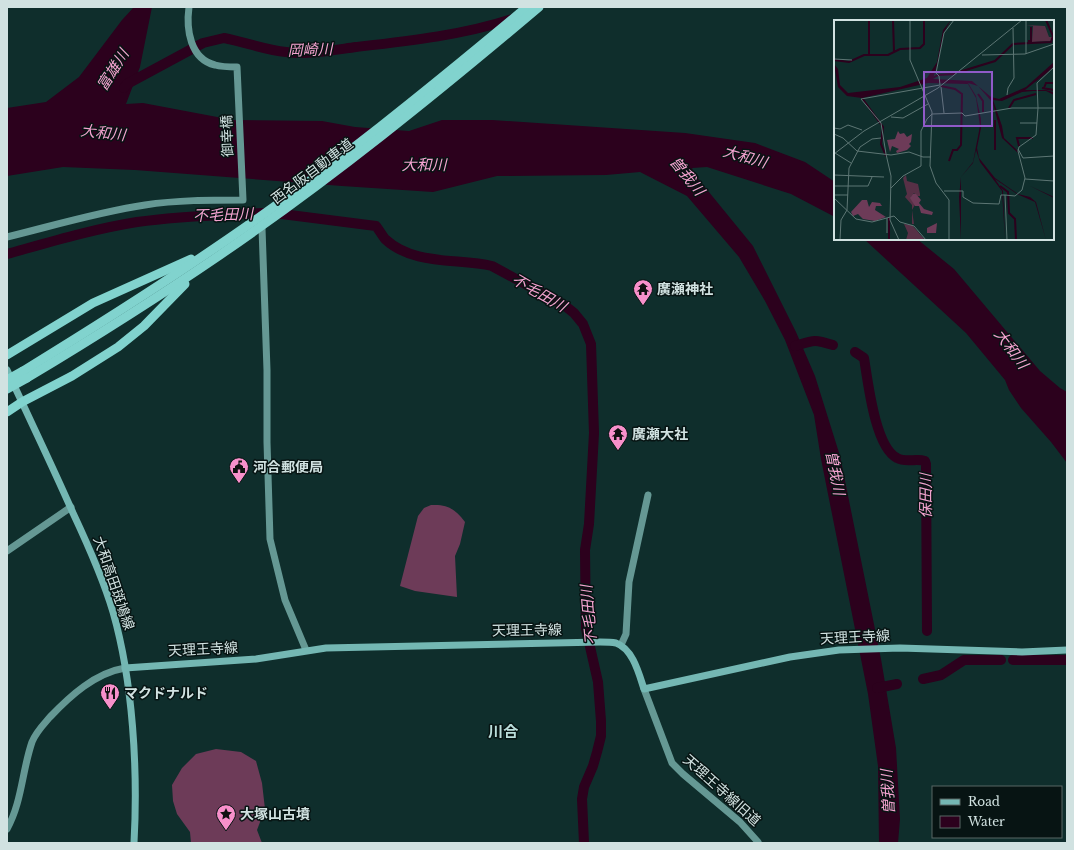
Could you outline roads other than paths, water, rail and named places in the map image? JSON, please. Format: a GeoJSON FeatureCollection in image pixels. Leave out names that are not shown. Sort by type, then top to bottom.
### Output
{"type":"FeatureCollection","features":[{"type":"Feature","properties":{"kind":"highway","name":"西名阪自動車道"},"geometry":{"type":"LineString","coordinates":[[7,380],[25,374],[122,320],[222,254],[231,242],[443,77],[527,7]]}},
{"type":"Feature","properties":{"kind":"highway","name":"西名阪自動車道"},"geometry":{"type":"LineString","coordinates":[[7,389],[25,374],[212,250],[231,242],[340,168],[449,83],[539,7]]}},
{"type":"Feature","properties":{"kind":"highway"},"geometry":{"type":"LineString","coordinates":[[7,355],[93,302],[212,250]]}},
{"type":"Feature","properties":{"kind":"highway"},"geometry":{"type":"LineString","coordinates":[[7,412],[22,402],[72,376],[118,347],[144,326],[182,286],[205,271],[222,254]]}},
{"type":"Feature","properties":{"kind":"main road","name":"大和高田斑鳩線"},"geometry":{"type":"LineString","coordinates":[[7,370],[94,559],[119,635],[125,668],[132,730],[135,799],[134,843]]}},
{"type":"Feature","properties":{"kind":"main road","name":"天理王寺線"},"geometry":{"type":"LineString","coordinates":[[125,668],[256,659],[306,650],[335,647],[584,642],[607,642],[621,646]]}},
{"type":"Feature","properties":{"kind":"main road"},"geometry":{"type":"LineString","coordinates":[[621,646],[634,664],[644,689]]}},
{"type":"Feature","properties":{"kind":"main road","name":"天理王寺線"},"geometry":{"type":"LineString","coordinates":[[644,689],[790,657],[839,650],[900,648],[1022,652],[1067,650]]}},
{"type":"Feature","properties":{"kind":"street","name":"御幸橋"},"geometry":{"type":"LineString","coordinates":[[7,238],[145,204],[208,200],[243,200],[237,67],[214,65],[208,63],[200,56],[191,42],[188,20],[189,7]]}},
{"type":"Feature","properties":{"kind":"street"},"geometry":{"type":"LineString","coordinates":[[262,228],[267,362],[267,442],[270,539],[285,600],[306,650]]}},
{"type":"Feature","properties":{"kind":"street"},"geometry":{"type":"LineString","coordinates":[[621,646],[626,634],[629,582],[648,495]]}},
{"type":"Feature","properties":{"kind":"street"},"geometry":{"type":"LineString","coordinates":[[7,551],[71,507]]}},
{"type":"Feature","properties":{"kind":"street"},"geometry":{"type":"LineString","coordinates":[[7,830],[17,807],[33,740],[38,731],[63,704],[78,691],[111,671],[125,668]]}},
{"type":"Feature","properties":{"kind":"street","name":"天理王寺線旧道"},"geometry":{"type":"LineString","coordinates":[[644,689],[672,763],[740,822],[758,842]]}},
{"type":"Feature","properties":{"kind":"water"},"geometry":{"type":"Polygon","coordinates":[[[134,7],[152,7],[140,67],[126,104],[143,103],[233,120],[322,121],[355,127],[409,131],[442,120],[492,120],[685,133],[755,143],[805,162],[834,181],[834,216],[791,194],[707,167],[692,168],[695,175],[753,246],[796,332],[815,376],[840,456],[881,659],[896,748],[900,819],[898,843],[879,843],[878,766],[868,694],[821,459],[814,415],[785,340],[765,301],[739,257],[687,196],[640,172],[606,175],[497,176],[433,192],[135,170],[63,167],[7,176],[7,108],[46,102],[79,77],[122,20],[134,7]]]}},
{"type":"Feature","properties":{"kind":"water","name":"大和川"},"geometry":{"type":"Polygon","coordinates":[[[865,240],[918,240],[954,269],[1040,371],[1067,392],[1067,463],[1021,408],[1009,390],[1005,380],[966,333],[865,240]]]}},
{"type":"Feature","properties":{"kind":"waterway","name":"岡崎川"},"geometry":{"type":"LineString","coordinates":[[124,88],[127,84],[203,43],[224,38],[278,51],[312,53],[436,37],[476,29],[515,18]]}},
{"type":"Feature","properties":{"kind":"waterway","name":"不毛田川"},"geometry":{"type":"LineString","coordinates":[[7,254],[55,240],[137,222],[168,218],[274,213],[376,226],[385,239],[396,248],[436,260],[492,266],[564,305],[574,313],[583,324],[591,344],[594,433],[589,524],[585,550],[586,629],[598,682],[601,721],[601,736],[593,766],[584,787],[582,799],[584,843]]}},
{"type":"Feature","properties":{"kind":"waterway","name":"保田川"},"geometry":{"type":"LineString","coordinates":[[795,346],[814,341],[833,345]]}},
{"type":"Feature","properties":{"kind":"waterway","name":"保田川"},"geometry":{"type":"LineString","coordinates":[[855,352],[864,358],[874,413],[878,428],[889,452],[900,459],[922,460],[925,461],[926,464],[927,631]]}},
{"type":"Feature","properties":{"kind":"waterway","name":"保田川"},"geometry":{"type":"LineString","coordinates":[[923,679],[941,675],[964,660],[1001,660]]}},
{"type":"Feature","properties":{"kind":"waterway","name":"保田川"},"geometry":{"type":"LineString","coordinates":[[1013,660],[1067,660]]}},
{"type":"Feature","properties":{"kind":"waterway","name":"保田川"},"geometry":{"type":"LineString","coordinates":[[877,688],[897,684]]}},
{"type":"Feature","properties":{"kind":"place","name":"廣瀬神社"},"geometry":{"type":"Point","coordinates":[643,306]}},
{"type":"Feature","properties":{"kind":"place","name":"廣瀬大社"},"geometry":{"type":"Point","coordinates":[618,451]}},
{"type":"Feature","properties":{"kind":"place","name":"河合郵便局"},"geometry":{"type":"Point","coordinates":[239,484]}},
{"type":"Feature","properties":{"kind":"place","name":"マクドナルド"},"geometry":{"type":"Point","coordinates":[110,710]}},
{"type":"Feature","properties":{"kind":"place","name":"大塚山古墳"},"geometry":{"type":"Point","coordinates":[226,831]}},
{"type":"Feature","properties":{"kind":"district","name":"川合"},"geometry":{"type":"Point","coordinates":[503,732]}},
{"type":"Feature","properties":{"kind":"water label","name":"富雄川"},"geometry":{"type":"Point","coordinates":[113,70]}},
{"type":"Feature","properties":{"kind":"water label","name":"曽我川"},"geometry":{"type":"Point","coordinates":[687,176]}},
{"type":"Feature","properties":{"kind":"water label","name":"曽我川"},"geometry":{"type":"Point","coordinates":[835,473]}},
{"type":"Feature","properties":{"kind":"water label","name":"曽我川"},"geometry":{"type":"Point","coordinates":[888,792]}}]}
